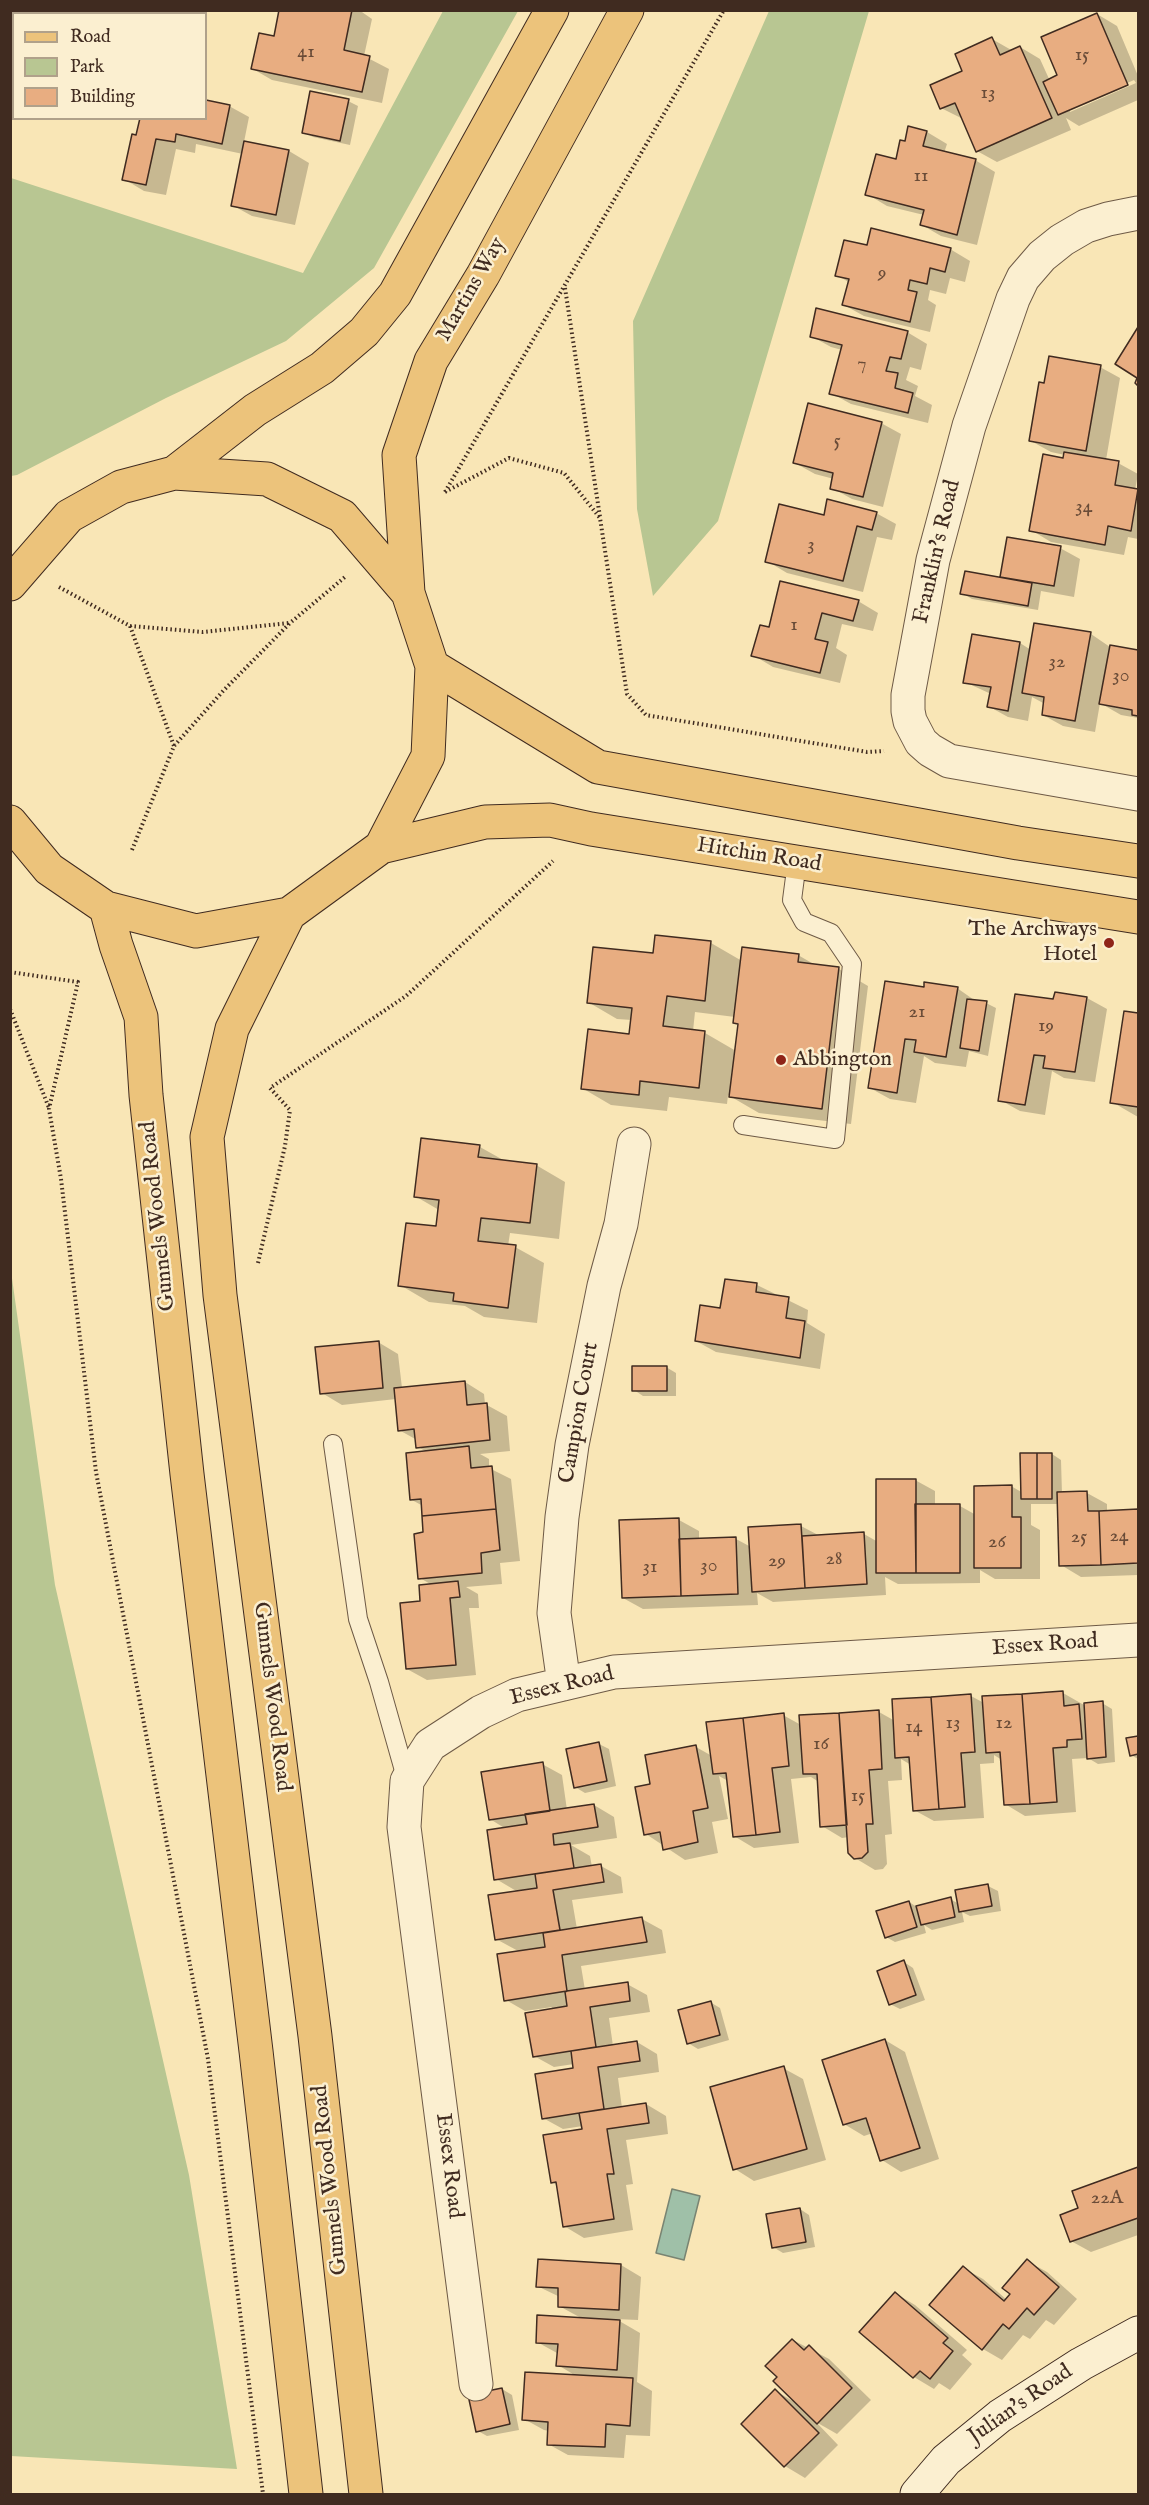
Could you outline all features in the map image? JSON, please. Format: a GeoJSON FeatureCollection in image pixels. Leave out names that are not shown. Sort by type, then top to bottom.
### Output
{"type":"FeatureCollection","features":[{"type":"Feature","properties":{"kind":"main road"},"geometry":{"type":"LineString","coordinates":[[174,473],[255,410],[322,368],[364,332],[395,294],[552,10]]}},
{"type":"Feature","properties":{"kind":"main road","name":"Martins Way"},"geometry":{"type":"LineString","coordinates":[[408,593],[399,454],[431,361],[483,275],[627,10]]}},
{"type":"Feature","properties":{"kind":"main road"},"geometry":{"type":"LineString","coordinates":[[10,584],[69,516],[122,487],[174,473],[267,479],[342,516],[408,593],[432,666],[428,756],[381,848],[289,914],[196,930],[106,908],[49,869],[10,822]]}},
{"type":"Feature","properties":{"kind":"main road"},"geometry":{"type":"LineString","coordinates":[[432,666],[598,767],[1006,841],[1138,861]]}},
{"type":"Feature","properties":{"kind":"main road","name":"Hitchin Road"},"geometry":{"type":"LineString","coordinates":[[381,848],[485,822],[550,820],[591,829],[1138,917]]}},
{"type":"Feature","properties":{"kind":"main road","name":"Gunnels Wood Road"},"geometry":{"type":"LineString","coordinates":[[106,908],[141,1017],[146,1095],[187,1474],[306,2494]]}},
{"type":"Feature","properties":{"kind":"main road","name":"Gunnels Wood Road"},"geometry":{"type":"LineString","coordinates":[[289,914],[232,1029],[207,1137],[220,1295],[315,2036],[366,2494]]}},
{"type":"Feature","properties":{"kind":"street","name":"Franklin's Road"},"geometry":{"type":"LineString","coordinates":[[921,742],[910,721],[908,695],[933,560],[969,426],[1013,299],[1023,278],[1042,256],[1062,240],[1086,226],[1138,213]]}},
{"type":"Feature","properties":{"kind":"street"},"geometry":{"type":"LineString","coordinates":[[921,742],[938,755],[965,766],[1138,794]]}},
{"type":"Feature","properties":{"kind":"street","name":"Campion Court"},"geometry":{"type":"LineString","coordinates":[[564,1684],[554,1613],[562,1517],[572,1445],[604,1286],[623,1213],[634,1144]]}},
{"type":"Feature","properties":{"kind":"street","name":"Essex Road"},"geometry":{"type":"LineString","coordinates":[[476,2384],[405,1827],[407,1781],[430,1745],[481,1712],[517,1695],[614,1672],[1138,1640]]}},
{"type":"Feature","properties":{"kind":"street","name":"Julian's Road"},"geometry":{"type":"LineString","coordinates":[[916,2494],[946,2460],[1000,2416],[1081,2364],[1138,2333]]}},
{"type":"Feature","properties":{"kind":"lane"},"geometry":{"type":"LineString","coordinates":[[743,1125],[835,1139],[852,964],[831,933],[804,922],[792,900],[797,862]]}},
{"type":"Feature","properties":{"kind":"lane"},"geometry":{"type":"LineString","coordinates":[[333,1444],[358,1619],[379,1682],[407,1781]]}},
{"type":"Feature","properties":{"kind":"path"},"geometry":{"type":"LineString","coordinates":[[600,518],[564,473],[509,458],[445,492],[724,10]]}},
{"type":"Feature","properties":{"kind":"path"},"geometry":{"type":"LineString","coordinates":[[565,288],[627,694],[646,715],[867,752],[893,751],[921,742]]}},
{"type":"Feature","properties":{"kind":"path"},"geometry":{"type":"LineString","coordinates":[[132,850],[174,746],[290,623],[348,574]]}},
{"type":"Feature","properties":{"kind":"path"},"geometry":{"type":"LineString","coordinates":[[59,587],[130,626],[203,632],[290,623]]}},
{"type":"Feature","properties":{"kind":"path"},"geometry":{"type":"LineString","coordinates":[[130,626],[174,746]]}},
{"type":"Feature","properties":{"kind":"path"},"geometry":{"type":"LineString","coordinates":[[270,1088],[406,996],[540,872],[591,829]]}},
{"type":"Feature","properties":{"kind":"path"},"geometry":{"type":"LineString","coordinates":[[10,972],[78,982],[49,1109]]}},
{"type":"Feature","properties":{"kind":"path"},"geometry":{"type":"LineString","coordinates":[[10,1009],[49,1109],[61,1179],[96,1472],[208,2059],[263,2494]]}},
{"type":"Feature","properties":{"kind":"green space"},"geometry":{"type":"Polygon","coordinates":[[[443,11],[518,11],[374,268],[286,341],[11,476],[11,178],[303,273],[443,11]]]}},
{"type":"Feature","properties":{"kind":"green space"},"geometry":{"type":"Polygon","coordinates":[[[769,11],[869,11],[718,521],[653,596],[637,509],[633,321],[769,11]]]}},
{"type":"Feature","properties":{"kind":"green space"},"geometry":{"type":"Polygon","coordinates":[[[10,1264],[55,1585],[189,2175],[237,2469],[11,2456],[10,1264]]]}},
{"type":"Feature","properties":{"kind":"shaded area"},"geometry":{"type":"Polygon","coordinates":[[[672,2189],[700,2196],[684,2260],[656,2253],[672,2189]]]}},
{"type":"Feature","properties":{"kind":"building"},"geometry":{"type":"Polygon","coordinates":[[[30,10],[68,10],[68,12],[30,12],[30,10]]]}},
{"type":"Feature","properties":{"kind":"building"},"geometry":{"type":"Polygon","coordinates":[[[279,10],[352,10],[344,50],[370,56],[362,92],[251,69],[259,33],[274,36],[279,10]]]}},
{"type":"Feature","properties":{"kind":"building"},"geometry":{"type":"Polygon","coordinates":[[[1097,13],[1128,85],[1058,115],[1043,82],[1057,75],[1041,37],[1097,13]]]}},
{"type":"Feature","properties":{"kind":"building"},"geometry":{"type":"Polygon","coordinates":[[[992,37],[1000,55],[1020,46],[1052,118],[976,152],[955,103],[940,109],[930,85],[962,71],[955,54],[992,37]]]}},
{"type":"Feature","properties":{"kind":"building"},"geometry":{"type":"Polygon","coordinates":[[[310,91],[349,99],[340,141],[302,133],[310,91]]]}},
{"type":"Feature","properties":{"kind":"building"},"geometry":{"type":"Polygon","coordinates":[[[207,100],[230,105],[222,144],[176,134],[175,142],[156,139],[146,185],[122,180],[132,134],[136,135],[140,120],[207,120],[207,100]]]}},
{"type":"Feature","properties":{"kind":"building"},"geometry":{"type":"Polygon","coordinates":[[[908,126],[927,131],[923,146],[976,159],[957,235],[920,225],[924,210],[865,195],[876,154],[896,159],[900,140],[905,141],[908,126]]]}},
{"type":"Feature","properties":{"kind":"building"},"geometry":{"type":"Polygon","coordinates":[[[244,141],[289,150],[276,215],[231,206],[244,141]]]}},
{"type":"Feature","properties":{"kind":"building"},"geometry":{"type":"Polygon","coordinates":[[[871,228],[951,248],[945,272],[930,268],[927,284],[910,280],[908,290],[917,292],[910,322],[842,305],[849,279],[835,276],[844,240],[867,245],[871,228]]]}},
{"type":"Feature","properties":{"kind":"building"},"geometry":{"type":"Polygon","coordinates":[[[816,308],[908,331],[901,359],[890,357],[886,371],[898,373],[895,388],[913,393],[908,413],[829,394],[842,345],[810,337],[816,308]]]}},
{"type":"Feature","properties":{"kind":"building"},"geometry":{"type":"Polygon","coordinates":[[[1138,327],[1138,386],[1135,383],[1137,378],[1115,364],[1138,327]]]}},
{"type":"Feature","properties":{"kind":"building"},"geometry":{"type":"Polygon","coordinates":[[[1049,356],[1101,365],[1086,451],[1029,441],[1039,382],[1044,383],[1049,356]]]}},
{"type":"Feature","properties":{"kind":"building"},"geometry":{"type":"Polygon","coordinates":[[[808,403],[882,422],[863,497],[830,489],[833,473],[793,463],[808,403]]]}},
{"type":"Feature","properties":{"kind":"building"},"geometry":{"type":"Polygon","coordinates":[[[1064,452],[1119,461],[1115,485],[1138,489],[1131,531],[1108,526],[1105,545],[1029,531],[1043,454],[1063,458],[1064,452]]]}},
{"type":"Feature","properties":{"kind":"building"},"geometry":{"type":"Polygon","coordinates":[[[827,499],[877,512],[872,530],[857,526],[843,581],[765,562],[779,504],[824,515],[827,499]]]}},
{"type":"Feature","properties":{"kind":"building"},"geometry":{"type":"Polygon","coordinates":[[[1007,537],[1061,546],[1054,586],[1000,577],[1007,537]]]}},
{"type":"Feature","properties":{"kind":"building"},"geometry":{"type":"Polygon","coordinates":[[[965,571],[1032,583],[1028,606],[960,594],[965,571]]]}},
{"type":"Feature","properties":{"kind":"building"},"geometry":{"type":"Polygon","coordinates":[[[780,581],[859,600],[853,621],[822,613],[815,639],[828,642],[820,673],[751,656],[760,625],[769,627],[780,581]]]}},
{"type":"Feature","properties":{"kind":"building"},"geometry":{"type":"Polygon","coordinates":[[[1034,623],[1091,632],[1075,721],[1042,715],[1044,697],[1022,693],[1034,623]]]}},
{"type":"Feature","properties":{"kind":"building"},"geometry":{"type":"Polygon","coordinates":[[[972,634],[1020,642],[1008,711],[987,707],[991,687],[963,683],[972,634]]]}},
{"type":"Feature","properties":{"kind":"building"},"geometry":{"type":"Polygon","coordinates":[[[1110,645],[1138,650],[1138,716],[1132,715],[1132,710],[1099,704],[1110,645]]]}},
{"type":"Feature","properties":{"kind":"building"},"geometry":{"type":"Polygon","coordinates":[[[655,935],[711,941],[705,1001],[667,996],[663,1026],[705,1031],[699,1088],[640,1081],[639,1095],[581,1089],[588,1029],[629,1034],[632,1008],[587,1003],[593,947],[653,953],[655,935]]]}},
{"type":"Feature","properties":{"kind":"building","name":"Abbington"},"geometry":{"type":"Polygon","coordinates":[[[742,947],[799,954],[798,962],[839,967],[822,1109],[729,1097],[738,1024],[733,1023],[742,947]]]}},
{"type":"Feature","properties":{"kind":"building"},"geometry":{"type":"Polygon","coordinates":[[[885,981],[924,987],[924,982],[958,987],[946,1057],[914,1052],[916,1040],[905,1039],[897,1093],[868,1088],[885,981]]]}},
{"type":"Feature","properties":{"kind":"building"},"geometry":{"type":"Polygon","coordinates":[[[1055,992],[1087,997],[1075,1072],[1043,1068],[1045,1056],[1034,1055],[1025,1105],[998,1101],[1015,994],[1053,999],[1055,992]]]}},
{"type":"Feature","properties":{"kind":"building"},"geometry":{"type":"Polygon","coordinates":[[[967,999],[987,1001],[979,1051],[960,1048],[967,999]]]}},
{"type":"Feature","properties":{"kind":"building"},"geometry":{"type":"Polygon","coordinates":[[[1124,1011],[1138,1013],[1138,1107],[1110,1103],[1124,1011]]]}},
{"type":"Feature","properties":{"kind":"building"},"geometry":{"type":"Polygon","coordinates":[[[421,1138],[480,1145],[478,1157],[537,1164],[530,1223],[481,1218],[478,1241],[516,1245],[508,1308],[453,1301],[454,1293],[398,1286],[406,1223],[436,1226],[439,1200],[414,1197],[421,1138]]]}},
{"type":"Feature","properties":{"kind":"building"},"geometry":{"type":"Polygon","coordinates":[[[725,1279],[757,1283],[756,1292],[789,1297],[786,1318],[805,1321],[800,1358],[695,1341],[700,1305],[720,1308],[725,1279]]]}},
{"type":"Feature","properties":{"kind":"building"},"geometry":{"type":"Polygon","coordinates":[[[379,1341],[383,1388],[320,1394],[315,1347],[379,1341]]]}},
{"type":"Feature","properties":{"kind":"building"},"geometry":{"type":"Polygon","coordinates":[[[632,1366],[667,1366],[667,1391],[632,1391],[632,1366]]]}},
{"type":"Feature","properties":{"kind":"building"},"geometry":{"type":"Polygon","coordinates":[[[465,1381],[467,1405],[487,1403],[490,1440],[416,1448],[414,1429],[398,1431],[394,1388],[465,1381]]]}},
{"type":"Feature","properties":{"kind":"building"},"geometry":{"type":"Polygon","coordinates":[[[469,1446],[471,1468],[492,1466],[496,1509],[422,1516],[421,1499],[410,1500],[406,1453],[469,1446]]]}},
{"type":"Feature","properties":{"kind":"building"},"geometry":{"type":"Polygon","coordinates":[[[1020,1453],[1037,1453],[1037,1499],[1021,1499],[1020,1453]]]}},
{"type":"Feature","properties":{"kind":"building"},"geometry":{"type":"Polygon","coordinates":[[[1037,1453],[1052,1453],[1052,1499],[1037,1499],[1037,1453]]]}},
{"type":"Feature","properties":{"kind":"building"},"geometry":{"type":"Polygon","coordinates":[[[876,1479],[916,1479],[916,1573],[876,1573],[876,1479]]]}},
{"type":"Feature","properties":{"kind":"building"},"geometry":{"type":"Polygon","coordinates":[[[1012,1485],[1012,1517],[1021,1517],[1021,1568],[974,1568],[974,1486],[1012,1485]]]}},
{"type":"Feature","properties":{"kind":"building"},"geometry":{"type":"Polygon","coordinates":[[[1087,1491],[1088,1511],[1099,1511],[1101,1565],[1059,1566],[1057,1492],[1087,1491]]]}},
{"type":"Feature","properties":{"kind":"building"},"geometry":{"type":"Polygon","coordinates":[[[915,1504],[960,1504],[960,1573],[916,1573],[915,1504]]]}},
{"type":"Feature","properties":{"kind":"building"},"geometry":{"type":"Polygon","coordinates":[[[496,1509],[500,1550],[481,1553],[482,1573],[418,1579],[414,1534],[423,1532],[422,1516],[496,1509]]]}},
{"type":"Feature","properties":{"kind":"building"},"geometry":{"type":"Polygon","coordinates":[[[1138,1509],[1138,1563],[1101,1565],[1099,1511],[1138,1509]]]}},
{"type":"Feature","properties":{"kind":"building"},"geometry":{"type":"Polygon","coordinates":[[[679,1518],[681,1596],[622,1598],[619,1520],[679,1518]]]}},
{"type":"Feature","properties":{"kind":"building"},"geometry":{"type":"Polygon","coordinates":[[[801,1524],[805,1588],[752,1592],[748,1527],[801,1524]]]}},
{"type":"Feature","properties":{"kind":"building"},"geometry":{"type":"Polygon","coordinates":[[[864,1532],[867,1584],[805,1588],[802,1536],[864,1532]]]}},
{"type":"Feature","properties":{"kind":"building"},"geometry":{"type":"Polygon","coordinates":[[[736,1537],[738,1594],[681,1596],[679,1539],[736,1537]]]}},
{"type":"Feature","properties":{"kind":"building"},"geometry":{"type":"Polygon","coordinates":[[[458,1581],[460,1597],[450,1598],[456,1665],[406,1669],[400,1603],[420,1601],[419,1585],[458,1581]]]}},
{"type":"Feature","properties":{"kind":"building"},"geometry":{"type":"Polygon","coordinates":[[[1063,1691],[1064,1706],[1079,1704],[1082,1739],[1067,1740],[1067,1747],[1053,1748],[1057,1802],[1030,1804],[1022,1694],[1063,1691]]]}},
{"type":"Feature","properties":{"kind":"building"},"geometry":{"type":"Polygon","coordinates":[[[971,1694],[975,1752],[961,1753],[965,1807],[939,1809],[931,1697],[971,1694]]]}},
{"type":"Feature","properties":{"kind":"building"},"geometry":{"type":"Polygon","coordinates":[[[1022,1694],[1030,1804],[1004,1805],[1000,1752],[986,1753],[982,1696],[1022,1694]]]}},
{"type":"Feature","properties":{"kind":"building"},"geometry":{"type":"Polygon","coordinates":[[[931,1697],[939,1809],[913,1811],[909,1757],[895,1758],[892,1699],[931,1697]]]}},
{"type":"Feature","properties":{"kind":"building"},"geometry":{"type":"Polygon","coordinates":[[[1103,1701],[1106,1757],[1087,1759],[1084,1703],[1103,1701]]]}},
{"type":"Feature","properties":{"kind":"building"},"geometry":{"type":"Polygon","coordinates":[[[879,1710],[882,1769],[869,1770],[873,1824],[866,1824],[868,1852],[862,1858],[854,1859],[848,1853],[839,1713],[879,1710]]]}},
{"type":"Feature","properties":{"kind":"building"},"geometry":{"type":"Polygon","coordinates":[[[784,1713],[789,1766],[772,1768],[780,1832],[756,1835],[743,1718],[784,1713]]]}},
{"type":"Feature","properties":{"kind":"building"},"geometry":{"type":"Polygon","coordinates":[[[839,1713],[847,1825],[820,1827],[817,1774],[803,1774],[799,1715],[839,1713]]]}},
{"type":"Feature","properties":{"kind":"building"},"geometry":{"type":"Polygon","coordinates":[[[743,1718],[756,1835],[733,1837],[726,1773],[713,1774],[706,1722],[743,1718]]]}},
{"type":"Feature","properties":{"kind":"building"},"geometry":{"type":"Polygon","coordinates":[[[1138,1736],[1138,1754],[1130,1756],[1126,1738],[1138,1736]]]}},
{"type":"Feature","properties":{"kind":"building"},"geometry":{"type":"Polygon","coordinates":[[[599,1742],[607,1781],[574,1788],[566,1749],[599,1742]]]}},
{"type":"Feature","properties":{"kind":"building"},"geometry":{"type":"Polygon","coordinates":[[[696,1745],[708,1808],[693,1811],[698,1842],[663,1850],[660,1832],[644,1835],[635,1787],[650,1784],[645,1755],[696,1745]]]}},
{"type":"Feature","properties":{"kind":"building"},"geometry":{"type":"Polygon","coordinates":[[[543,1762],[550,1811],[489,1820],[481,1772],[543,1762]]]}},
{"type":"Feature","properties":{"kind":"building"},"geometry":{"type":"Polygon","coordinates":[[[594,1804],[598,1827],[553,1834],[554,1845],[570,1843],[574,1868],[494,1880],[487,1830],[527,1824],[525,1814],[594,1804]]]}},
{"type":"Feature","properties":{"kind":"building"},"geometry":{"type":"Polygon","coordinates":[[[601,1864],[604,1882],[553,1890],[560,1930],[495,1940],[488,1895],[537,1888],[535,1874],[601,1864]]]}},
{"type":"Feature","properties":{"kind":"building"},"geometry":{"type":"Polygon","coordinates":[[[988,1884],[992,1906],[959,1912],[955,1890],[988,1884]]]}},
{"type":"Feature","properties":{"kind":"building"},"geometry":{"type":"Polygon","coordinates":[[[951,1897],[955,1917],[921,1925],[916,1906],[951,1897]]]}},
{"type":"Feature","properties":{"kind":"building"},"geometry":{"type":"Polygon","coordinates":[[[909,1901],[917,1927],[885,1938],[876,1911],[909,1901]]]}},
{"type":"Feature","properties":{"kind":"building"},"geometry":{"type":"Polygon","coordinates":[[[642,1917],[647,1942],[562,1955],[567,1991],[504,2001],[497,1954],[545,1947],[543,1933],[642,1917]]]}},
{"type":"Feature","properties":{"kind":"building"},"geometry":{"type":"Polygon","coordinates":[[[904,1960],[916,1995],[889,2005],[877,1971],[904,1960]]]}},
{"type":"Feature","properties":{"kind":"building"},"geometry":{"type":"Polygon","coordinates":[[[628,1982],[630,2001],[590,2007],[596,2047],[533,2057],[525,2013],[567,2006],[565,1992],[567,1991],[628,1982]]]}},
{"type":"Feature","properties":{"kind":"building"},"geometry":{"type":"Polygon","coordinates":[[[711,2001],[720,2035],[687,2044],[678,2010],[711,2001]]]}},
{"type":"Feature","properties":{"kind":"building"},"geometry":{"type":"Polygon","coordinates":[[[885,2039],[920,2148],[880,2161],[866,2118],[843,2125],[822,2060],[885,2039]]]}},
{"type":"Feature","properties":{"kind":"building"},"geometry":{"type":"Polygon","coordinates":[[[637,2041],[640,2061],[598,2067],[604,2109],[542,2119],[535,2074],[573,2068],[571,2051],[637,2041]]]}},
{"type":"Feature","properties":{"kind":"building"},"geometry":{"type":"Polygon","coordinates":[[[784,2066],[807,2149],[733,2170],[710,2087],[784,2066]]]}},
{"type":"Feature","properties":{"kind":"building"},"geometry":{"type":"Polygon","coordinates":[[[646,2103],[649,2123],[607,2129],[614,2174],[607,2174],[614,2219],[563,2227],[556,2182],[551,2183],[543,2135],[582,2129],[579,2113],[646,2103]]]}},
{"type":"Feature","properties":{"kind":"building"},"geometry":{"type":"Polygon","coordinates":[[[1138,2167],[1138,2218],[1070,2242],[1060,2215],[1078,2208],[1072,2191],[1138,2167]]]}},
{"type":"Feature","properties":{"kind":"building"},"geometry":{"type":"Polygon","coordinates":[[[800,2208],[806,2242],[772,2248],[766,2214],[800,2208]]]}},
{"type":"Feature","properties":{"kind":"building"},"geometry":{"type":"Polygon","coordinates":[[[538,2259],[621,2264],[619,2310],[558,2307],[558,2288],[536,2287],[538,2259]]]}},
{"type":"Feature","properties":{"kind":"building"},"geometry":{"type":"Polygon","coordinates":[[[1027,2259],[1059,2287],[1034,2315],[1027,2308],[1009,2329],[1003,2324],[982,2350],[929,2305],[963,2266],[1004,2301],[1010,2294],[1002,2288],[1027,2259]]]}},
{"type":"Feature","properties":{"kind":"building"},"geometry":{"type":"Polygon","coordinates":[[[895,2292],[948,2338],[943,2343],[953,2351],[930,2379],[920,2371],[913,2378],[859,2332],[895,2292]]]}},
{"type":"Feature","properties":{"kind":"building"},"geometry":{"type":"Polygon","coordinates":[[[537,2315],[620,2320],[617,2370],[556,2366],[558,2344],[536,2343],[537,2315]]]}},
{"type":"Feature","properties":{"kind":"building"},"geometry":{"type":"Polygon","coordinates":[[[792,2339],[804,2350],[809,2345],[852,2388],[817,2424],[773,2381],[777,2377],[765,2366],[792,2339]]]}},
{"type":"Feature","properties":{"kind":"building"},"geometry":{"type":"Polygon","coordinates":[[[525,2372],[633,2378],[630,2426],[606,2424],[605,2447],[547,2445],[548,2422],[522,2420],[525,2372]]]}},
{"type":"Feature","properties":{"kind":"building"},"geometry":{"type":"Polygon","coordinates":[[[502,2388],[510,2424],[476,2432],[468,2395],[502,2388]]]}},
{"type":"Feature","properties":{"kind":"building"},"geometry":{"type":"Polygon","coordinates":[[[775,2389],[819,2433],[784,2467],[741,2424],[775,2389]]]}},
{"type":"Feature","properties":{"kind":"place","name":"The Archways Hotel"},"geometry":{"type":"Point","coordinates":[1109,943]}},
{"type":"Feature","properties":{"kind":"place","name":"Abbington"},"geometry":{"type":"Point","coordinates":[781,1060]}}]}
